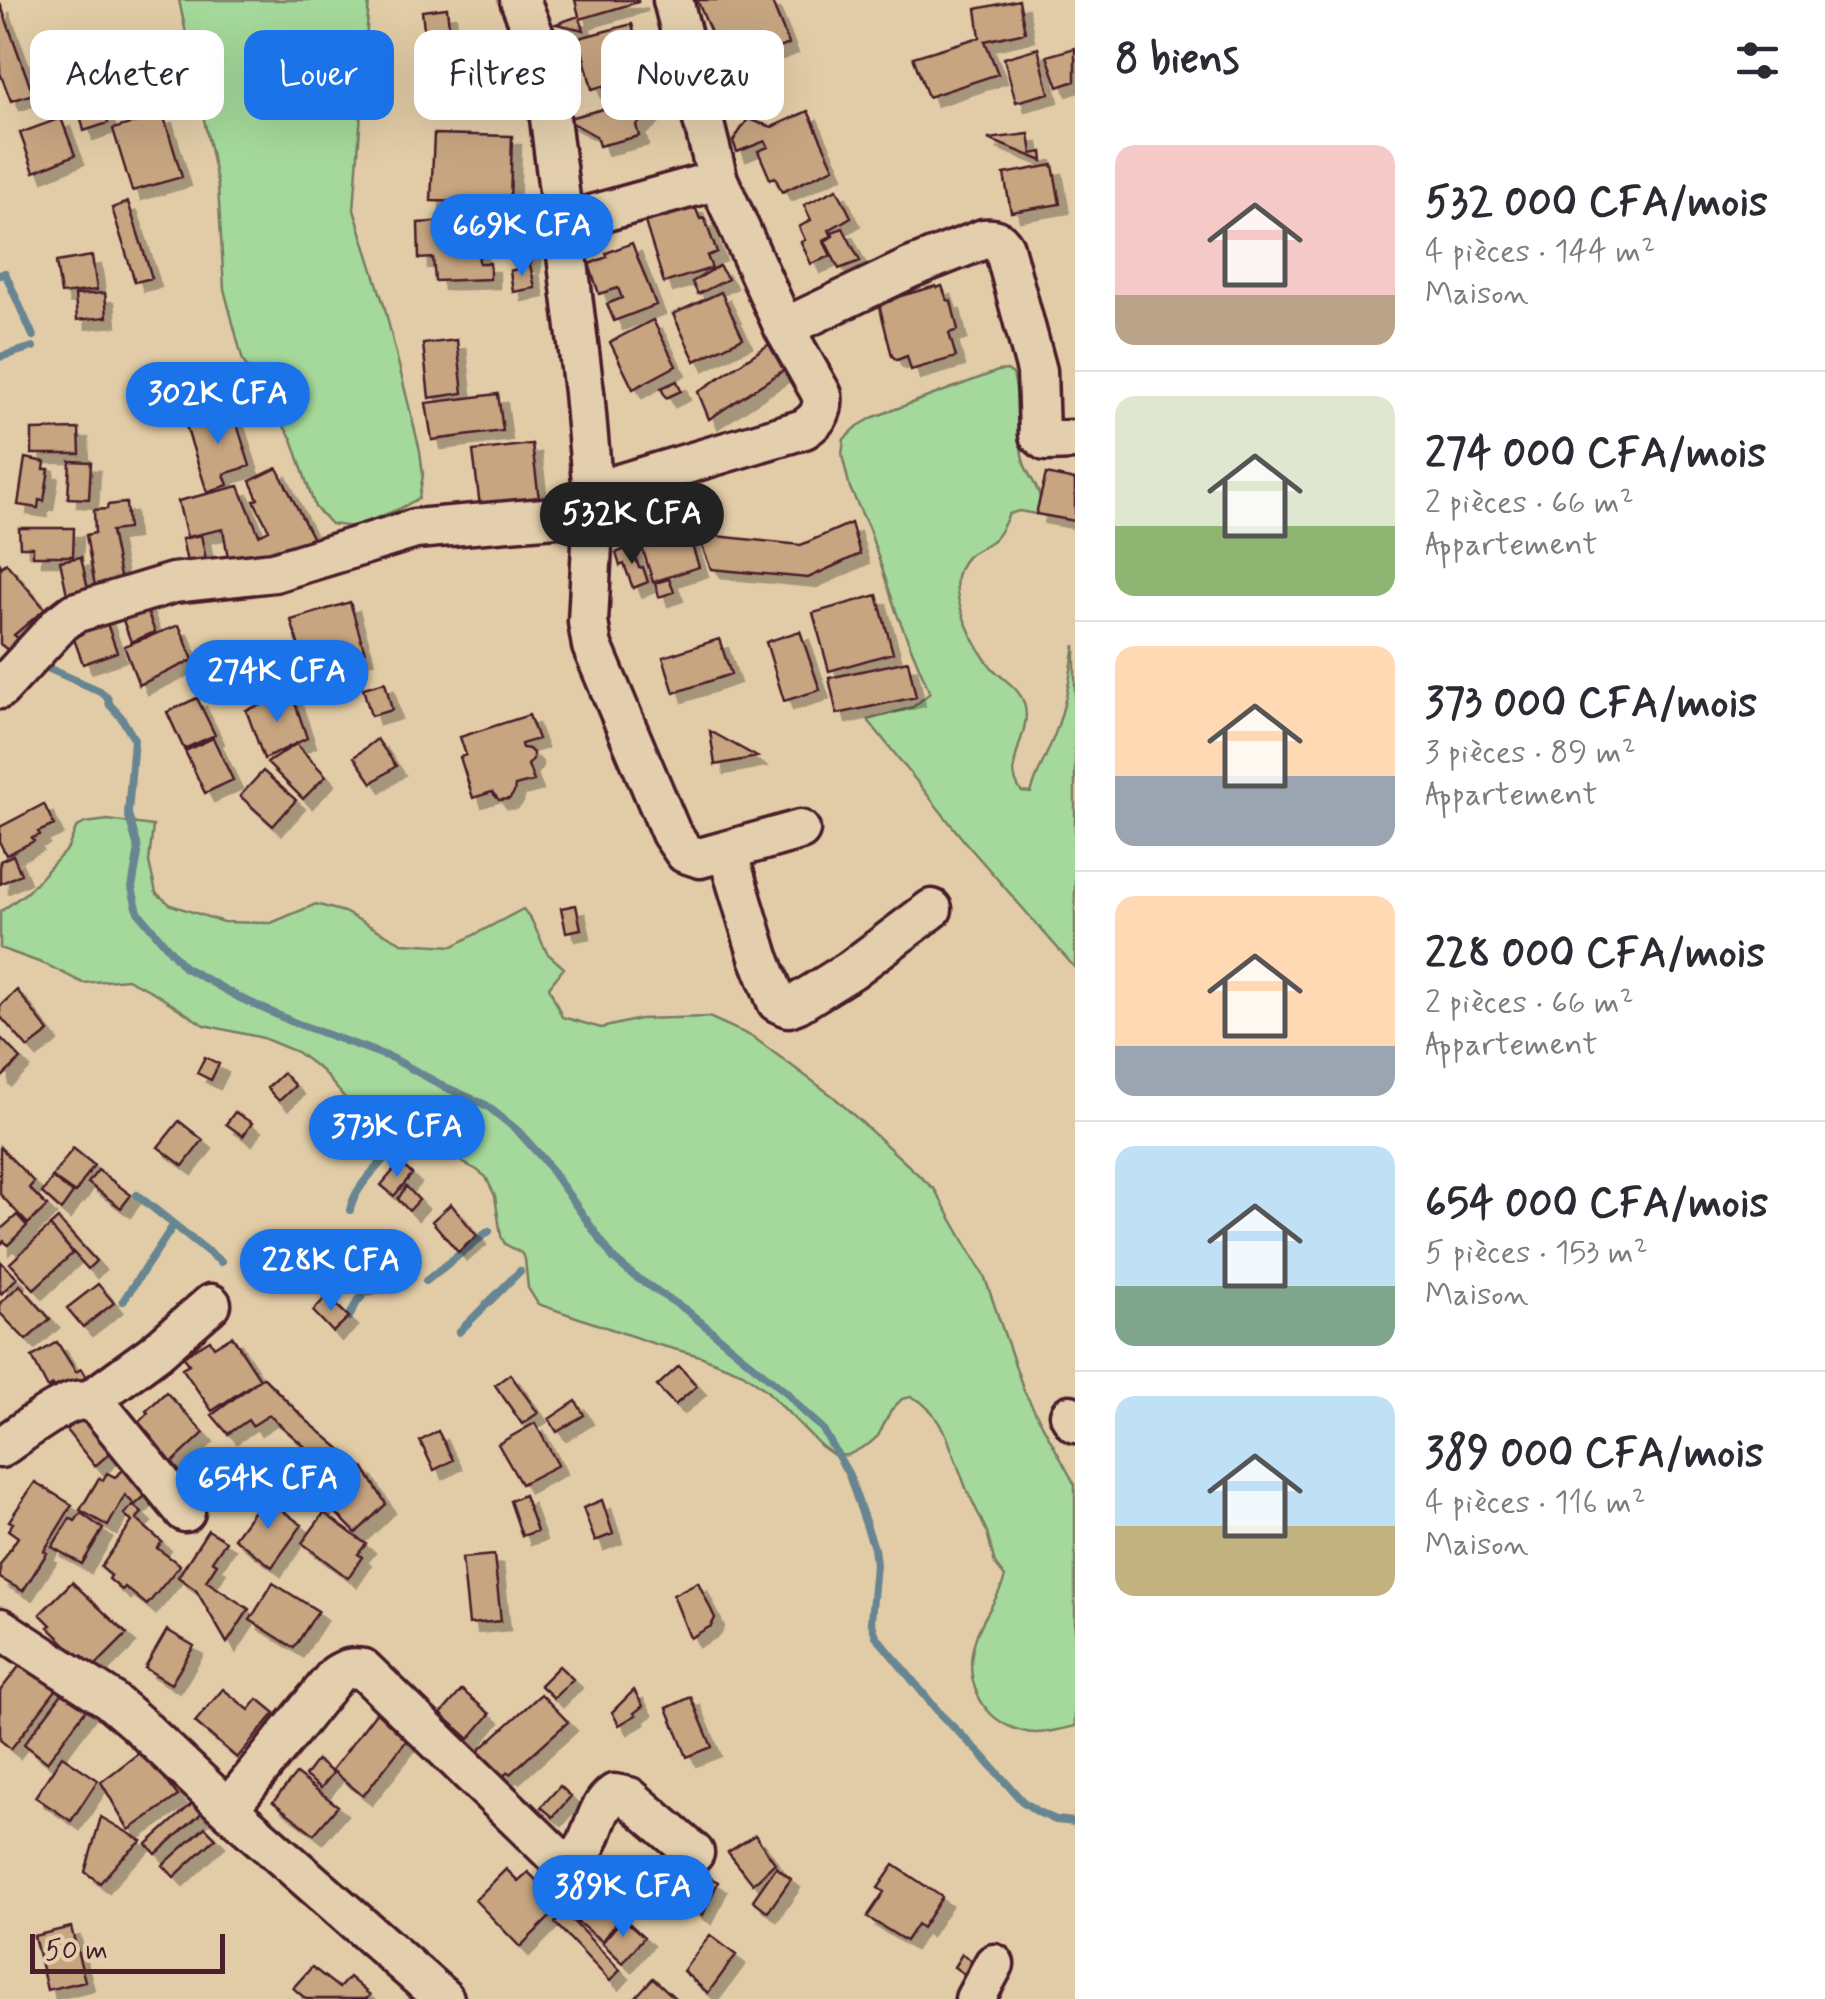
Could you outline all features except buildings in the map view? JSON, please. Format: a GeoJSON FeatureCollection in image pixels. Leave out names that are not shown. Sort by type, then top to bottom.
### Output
{"type":"FeatureCollection","features":[{"type":"Feature","properties":{"kind":"street"},"geometry":{"type":"LineString","coordinates":[[520,0],[541,53],[584,392],[594,505],[588,622],[592,646],[676,843],[684,852],[700,858],[800,830]]}},
{"type":"Feature","properties":{"kind":"street"},"geometry":{"type":"LineString","coordinates":[[3,686],[74,612],[173,584],[274,572],[415,529],[568,516],[583,512],[619,484],[804,429],[816,420],[824,406],[822,395],[784,328],[718,180],[673,0]]}},
{"type":"Feature","properties":{"kind":"street"},"geometry":{"type":"LineString","coordinates":[[563,223],[718,180]]}},
{"type":"Feature","properties":{"kind":"street"},"geometry":{"type":"LineString","coordinates":[[784,328],[910,268],[993,238],[1004,248],[1037,371],[1039,435],[1046,442],[1075,440]]}},
{"type":"Feature","properties":{"kind":"street"},"geometry":{"type":"LineString","coordinates":[[727,851],[776,1002],[788,1006],[798,1004],[851,970],[932,909]]}},
{"type":"Feature","properties":{"kind":"street"},"geometry":{"type":"LineString","coordinates":[[0,1448],[57,1410],[89,1400],[156,1352],[211,1304]]}},
{"type":"Feature","properties":{"kind":"street"},"geometry":{"type":"LineString","coordinates":[[89,1400],[100,1408],[185,1512]]}},
{"type":"Feature","properties":{"kind":"street"},"geometry":{"type":"LineString","coordinates":[[0,1628],[138,1722],[228,1809],[444,1999]]}},
{"type":"Feature","properties":{"kind":"street"},"geometry":{"type":"LineString","coordinates":[[228,1809],[336,1676],[344,1669],[354,1668],[363,1669],[560,1860],[569,1862],[583,1852],[601,1807],[614,1794],[629,1797],[694,1853]]}},
{"type":"Feature","properties":{"kind":"street"},"geometry":{"type":"LineString","coordinates":[[974,1999],[994,1964]]}},
{"type":"Feature","properties":{"kind":"green space"},"geometry":{"type":"Polygon","coordinates":[[[179,0],[369,0],[367,30],[244,30],[244,120],[360,120],[354,210],[384,305],[423,475],[419,498],[354,527],[331,524],[315,507],[292,439],[243,361],[224,289],[218,186],[204,120],[224,120],[224,30],[185,30],[179,0]]]}},
{"type":"Feature","properties":{"kind":"green space"},"geometry":{"type":"Polygon","coordinates":[[[1007,370],[1013,374],[1024,463],[1039,494],[1039,507],[1036,514],[1009,514],[996,538],[966,558],[959,570],[957,593],[965,622],[979,649],[1024,703],[1025,726],[1014,771],[1022,792],[1031,793],[1055,734],[1075,645],[1075,968],[965,842],[868,720],[913,707],[930,693],[850,488],[842,455],[844,439],[874,417],[1007,370]]]}},
{"type":"Feature","properties":{"kind":"green space"},"geometry":{"type":"Polygon","coordinates":[[[108,820],[153,826],[149,862],[156,893],[171,905],[223,922],[271,923],[316,904],[344,912],[402,943],[453,946],[523,909],[547,953],[564,968],[549,987],[562,1017],[601,1028],[640,1019],[709,1017],[753,1037],[834,1097],[935,1190],[985,1278],[1024,1391],[1075,1485],[1075,1726],[1042,1733],[1022,1731],[995,1718],[978,1696],[971,1669],[975,1640],[1005,1577],[995,1564],[987,1532],[946,1434],[920,1401],[902,1399],[869,1444],[848,1455],[835,1456],[743,1373],[538,1304],[528,1288],[525,1259],[505,1244],[501,1236],[495,1196],[486,1177],[419,1140],[366,1120],[322,1071],[297,1052],[263,1038],[204,1025],[127,979],[83,983],[0,948],[0,912],[27,892],[68,848],[76,828],[108,820]]]}},
{"type":"Feature","properties":{"kind":"waterway"},"geometry":{"type":"LineString","coordinates":[[0,275],[5,273],[33,336]]}},
{"type":"Feature","properties":{"kind":"waterway"},"geometry":{"type":"LineString","coordinates":[[0,357],[33,347]]}},
{"type":"Feature","properties":{"kind":"waterway"},"geometry":{"type":"LineString","coordinates":[[36,663],[100,691],[134,739],[128,814],[138,854],[132,888],[138,912],[184,967],[293,1022],[392,1058],[486,1105],[518,1131],[544,1160],[614,1259],[686,1310],[787,1393],[822,1428],[849,1475],[874,1548],[871,1621],[876,1636],[941,1715],[1022,1801],[1056,1820],[1075,1822]]}},
{"type":"Feature","properties":{"kind":"waterway"},"geometry":{"type":"LineString","coordinates":[[350,1210],[363,1183],[395,1145]]}},
{"type":"Feature","properties":{"kind":"waterway"},"geometry":{"type":"LineString","coordinates":[[137,1195],[221,1262]]}},
{"type":"Feature","properties":{"kind":"waterway"},"geometry":{"type":"LineString","coordinates":[[123,1301],[173,1226]]}},
{"type":"Feature","properties":{"kind":"waterway"},"geometry":{"type":"LineString","coordinates":[[426,1281],[489,1231]]}},
{"type":"Feature","properties":{"kind":"waterway"},"geometry":{"type":"LineString","coordinates":[[349,1317],[365,1293],[393,1285],[409,1270]]}},
{"type":"Feature","properties":{"kind":"waterway"},"geometry":{"type":"LineString","coordinates":[[459,1332],[520,1271]]}}]}
